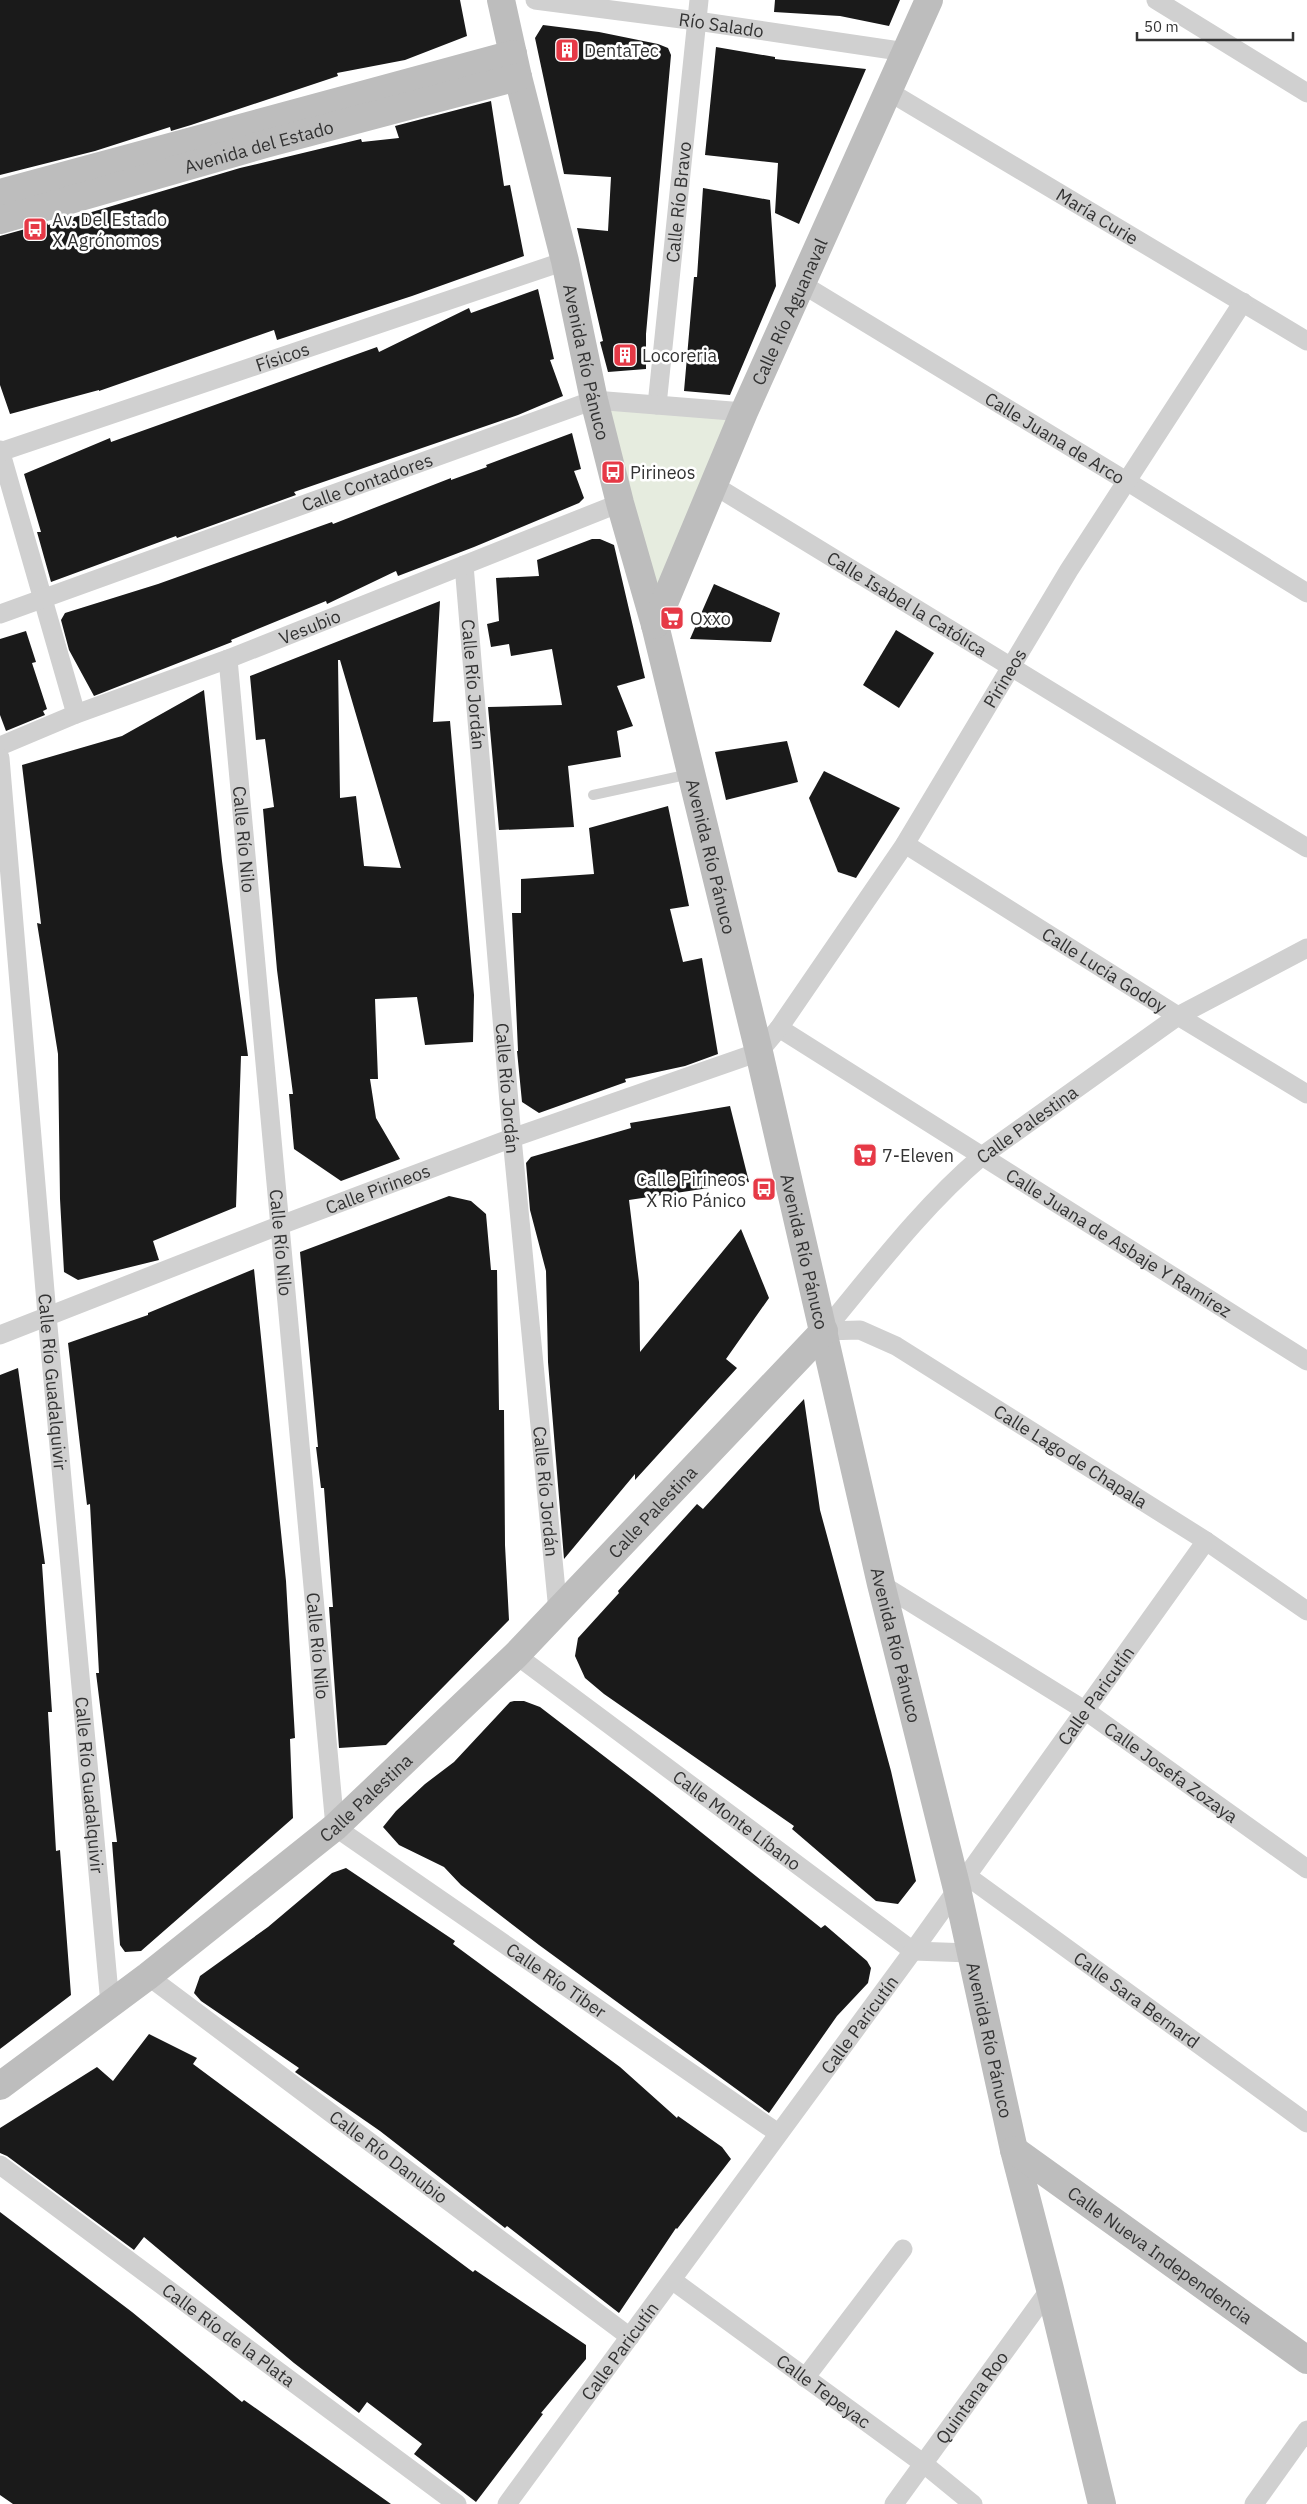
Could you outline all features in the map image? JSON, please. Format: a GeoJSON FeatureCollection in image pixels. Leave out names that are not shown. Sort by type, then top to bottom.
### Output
{"type":"FeatureCollection","features":[{"type":"Feature","properties":{"kind":"street","name":"Avenida Río Pánuco"},"geometry":{"type":"LineString","coordinates":[[501,0],[515,66],[565,261],[594,400],[620,503],[655,625],[759,1052],[792,1203],[824,1332],[881,1584],[962,1883],[971,1953],[1014,2150],[1102,2504]]}},
{"type":"Feature","properties":{"kind":"street","name":"Río Salado"},"geometry":{"type":"LineString","coordinates":[[535,0],[697,21],[906,52]]}},
{"type":"Feature","properties":{"kind":"street","name":"Calle Río Bravo"},"geometry":{"type":"LineString","coordinates":[[657,405],[699,0]]}},
{"type":"Feature","properties":{"kind":"street","name":"Calle Río Aguanaval"},"geometry":{"type":"LineString","coordinates":[[655,625],[712,484],[929,0]]}},
{"type":"Feature","properties":{"kind":"street"},"geometry":{"type":"LineString","coordinates":[[1156,0],[1307,93]]}},
{"type":"Feature","properties":{"kind":"street","name":"Avenida del Estado"},"geometry":{"type":"LineString","coordinates":[[0,193],[515,66]]}},
{"type":"Feature","properties":{"kind":"street","name":"Avenida del Estado"},"geometry":{"type":"LineString","coordinates":[[0,220],[265,144],[515,66]]}},
{"type":"Feature","properties":{"kind":"street","name":"María Curie"},"geometry":{"type":"LineString","coordinates":[[888,90],[1307,341]]}},
{"type":"Feature","properties":{"kind":"street","name":"Físicos"},"geometry":{"type":"LineString","coordinates":[[0,451],[565,261]]}},
{"type":"Feature","properties":{"kind":"street","name":"Calle Juana de Arco"},"geometry":{"type":"LineString","coordinates":[[802,284],[1307,593]]}},
{"type":"Feature","properties":{"kind":"street","name":"Pirineos"},"geometry":{"type":"LineString","coordinates":[[759,1052],[779,1028],[905,844],[1069,570],[1128,482],[1243,302]]}},
{"type":"Feature","properties":{"kind":"street","name":"Calle Contadores"},"geometry":{"type":"LineString","coordinates":[[0,614],[594,400],[744,412]]}},
{"type":"Feature","properties":{"kind":"street"},"geometry":{"type":"LineString","coordinates":[[0,451],[76,714]]}},
{"type":"Feature","properties":{"kind":"street","name":"Calle Isabel la Católica"},"geometry":{"type":"LineString","coordinates":[[712,484],[1307,848]]}},
{"type":"Feature","properties":{"kind":"street","name":"Vesubio"},"geometry":{"type":"LineString","coordinates":[[0,746],[76,714],[228,659],[620,503]]}},
{"type":"Feature","properties":{"kind":"street","name":"Calle Río Jordán"},"geometry":{"type":"LineString","coordinates":[[464,565],[512,1138],[558,1611]]}},
{"type":"Feature","properties":{"kind":"street","name":"Calle Río Nilo"},"geometry":{"type":"LineString","coordinates":[[228,659],[278,1226],[335,1827]]}},
{"type":"Feature","properties":{"kind":"street","name":"Calle Río Guadalquivir"},"geometry":{"type":"LineString","coordinates":[[0,758],[47,1315],[110,2004]]}},
{"type":"Feature","properties":{"kind":"street","name":"Calle Lucía Godoy"},"geometry":{"type":"LineString","coordinates":[[905,844],[1178,1016],[1307,1094]]}},
{"type":"Feature","properties":{"kind":"street","name":"Calle Palestina"},"geometry":{"type":"LineString","coordinates":[[0,2086],[148,1976],[335,1827],[516,1654],[558,1611],[824,1332],[957,1177],[982,1156],[1178,1016],[1307,948]]}},
{"type":"Feature","properties":{"kind":"street","name":"Calle Juana de Asbaje Y Ramírez"},"geometry":{"type":"LineString","coordinates":[[779,1028],[1307,1361]]}},
{"type":"Feature","properties":{"kind":"street","name":"Calle Pirineos"},"geometry":{"type":"LineString","coordinates":[[0,1335],[278,1226],[512,1138],[759,1052]]}},
{"type":"Feature","properties":{"kind":"street","name":"Calle Lago de Chapala"},"geometry":{"type":"LineString","coordinates":[[824,1332],[860,1330],[896,1346],[974,1393],[1206,1541],[1307,1611]]}},
{"type":"Feature","properties":{"kind":"street","name":"Calle Paricutín"},"geometry":{"type":"LineString","coordinates":[[507,2504],[778,2133],[914,1951],[1206,1541]]}},
{"type":"Feature","properties":{"kind":"street","name":"Calle Josefa Zozaya"},"geometry":{"type":"LineString","coordinates":[[881,1584],[1086,1711],[1307,1869]]}},
{"type":"Feature","properties":{"kind":"street","name":"Calle Monte Líbano"},"geometry":{"type":"LineString","coordinates":[[516,1654],[914,1951]]}},
{"type":"Feature","properties":{"kind":"street","name":"Calle Río Tiber"},"geometry":{"type":"LineString","coordinates":[[335,1827],[778,2133]]}},
{"type":"Feature","properties":{"kind":"street","name":"Calle Sara Bernard"},"geometry":{"type":"LineString","coordinates":[[962,1883],[1307,2123]]}},
{"type":"Feature","properties":{"kind":"street"},"geometry":{"type":"LineString","coordinates":[[914,1951],[971,1953]]}},
{"type":"Feature","properties":{"kind":"street","name":"Calle Río Danubio"},"geometry":{"type":"LineString","coordinates":[[148,1976],[630,2337]]}},
{"type":"Feature","properties":{"kind":"street","name":"Calle Nueva Independencia"},"geometry":{"type":"LineString","coordinates":[[1014,2150],[1307,2360]]}},
{"type":"Feature","properties":{"kind":"street","name":"Calle Río de la Plata"},"geometry":{"type":"LineString","coordinates":[[0,2165],[457,2504]]}},
{"type":"Feature","properties":{"kind":"street"},"geometry":{"type":"LineString","coordinates":[[805,2378],[902,2248]]}},
{"type":"Feature","properties":{"kind":"street","name":"Calle Tepeyac"},"geometry":{"type":"LineString","coordinates":[[672,2280],[924,2464],[973,2504]]}},
{"type":"Feature","properties":{"kind":"street","name":"Quintana Roo"},"geometry":{"type":"LineString","coordinates":[[894,2504],[1050,2289]]}},
{"type":"Feature","properties":{"kind":"street"},"geometry":{"type":"LineString","coordinates":[[1254,2504],[1307,2430]]}},
{"type":"Feature","properties":{"kind":"lane"},"geometry":{"type":"LineString","coordinates":[[593,794],[691,774]]}},
{"type":"Feature","properties":{"kind":"shaded area"},"geometry":{"type":"Polygon","coordinates":[[[594,400],[744,412],[655,625],[594,400]]]}},
{"type":"Feature","properties":{"kind":"building"},"geometry":{"type":"Polygon","coordinates":[[[0,0],[460,0],[467,36],[405,60],[337,73],[338,76],[171,131],[170,127],[95,151],[0,175],[0,0]]]}},
{"type":"Feature","properties":{"kind":"building"},"geometry":{"type":"Polygon","coordinates":[[[775,0],[900,0],[889,26],[840,16],[774,12],[775,0]]]}},
{"type":"Feature","properties":{"kind":"building"},"geometry":{"type":"Polygon","coordinates":[[[543,25],[599,32],[658,44],[668,48],[671,55],[646,334],[646,369],[608,372],[600,342],[603,341],[577,228],[608,231],[611,177],[564,174],[535,38],[543,25]]]}},
{"type":"Feature","properties":{"kind":"building"},"geometry":{"type":"Polygon","coordinates":[[[716,47],[775,57],[775,59],[866,69],[799,224],[775,213],[778,163],[705,155],[716,47]]]}},
{"type":"Feature","properties":{"kind":"building"},"geometry":{"type":"Polygon","coordinates":[[[491,101],[504,186],[510,185],[524,256],[412,296],[277,340],[274,330],[99,391],[10,414],[0,385],[0,236],[47,223],[48,225],[240,168],[361,139],[362,142],[399,138],[395,126],[491,101]]]}},
{"type":"Feature","properties":{"kind":"building"},"geometry":{"type":"Polygon","coordinates":[[[703,188],[770,200],[776,286],[730,395],[684,391],[694,277],[697,277],[703,188]]]}},
{"type":"Feature","properties":{"kind":"building"},"geometry":{"type":"Polygon","coordinates":[[[538,289],[554,359],[550,360],[563,396],[518,415],[294,492],[296,495],[177,538],[176,536],[51,582],[37,532],[41,532],[24,474],[110,438],[111,442],[377,347],[379,352],[469,308],[471,313],[538,289]]]}},
{"type":"Feature","properties":{"kind":"building"},"geometry":{"type":"Polygon","coordinates":[[[572,433],[581,469],[574,471],[584,498],[579,503],[474,547],[398,576],[396,571],[327,604],[326,601],[231,640],[232,642],[94,696],[69,650],[61,620],[65,613],[158,584],[332,522],[333,524],[451,478],[451,480],[487,467],[486,465],[572,433]]]}},
{"type":"Feature","properties":{"kind":"building"},"geometry":{"type":"Polygon","coordinates":[[[592,539],[600,539],[614,545],[645,678],[617,686],[633,726],[617,731],[621,757],[568,766],[574,827],[499,830],[488,707],[562,705],[552,649],[511,656],[509,644],[491,647],[487,624],[499,621],[496,578],[539,576],[537,560],[592,539]]]}},
{"type":"Feature","properties":{"kind":"building"},"geometry":{"type":"Polygon","coordinates":[[[714,584],[780,613],[771,642],[690,639],[714,584]]]}},
{"type":"Feature","properties":{"kind":"building"},"geometry":{"type":"Polygon","coordinates":[[[440,601],[433,722],[450,721],[474,995],[473,1042],[425,1045],[417,997],[375,999],[378,1079],[370,1079],[376,1118],[400,1159],[341,1181],[294,1149],[289,1094],[293,1094],[277,970],[263,809],[274,807],[265,739],[256,740],[250,676],[440,601]],[[338,660],[340,798],[356,796],[364,866],[401,868],[340,660],[338,660]]]}},
{"type":"Feature","properties":{"kind":"building"},"geometry":{"type":"Polygon","coordinates":[[[896,630],[934,653],[899,708],[863,685],[896,630]]]}},
{"type":"Feature","properties":{"kind":"building"},"geometry":{"type":"Polygon","coordinates":[[[26,631],[36,662],[32,663],[47,709],[43,711],[45,715],[6,731],[0,715],[0,639],[26,631]]]}},
{"type":"Feature","properties":{"kind":"building"},"geometry":{"type":"Polygon","coordinates":[[[204,690],[222,861],[248,1056],[241,1056],[236,1207],[153,1241],[159,1260],[78,1280],[64,1272],[60,1199],[58,1054],[37,923],[41,924],[22,765],[122,736],[204,690]]]}},
{"type":"Feature","properties":{"kind":"building"},"geometry":{"type":"Polygon","coordinates":[[[787,741],[798,782],[726,800],[715,752],[787,741]]]}},
{"type":"Feature","properties":{"kind":"building"},"geometry":{"type":"Polygon","coordinates":[[[824,771],[900,808],[856,878],[838,872],[809,798],[824,771]]]}},
{"type":"Feature","properties":{"kind":"building"},"geometry":{"type":"Polygon","coordinates":[[[668,806],[689,906],[670,909],[683,962],[702,958],[718,1054],[685,1066],[625,1079],[626,1082],[539,1113],[522,1102],[517,1051],[512,913],[521,913],[521,879],[594,874],[589,828],[668,806]]]}},
{"type":"Feature","properties":{"kind":"building"},"geometry":{"type":"Polygon","coordinates":[[[730,1106],[749,1182],[629,1200],[639,1282],[640,1352],[741,1229],[769,1298],[726,1359],[737,1368],[635,1480],[635,1474],[564,1559],[548,1362],[546,1271],[530,1210],[526,1163],[531,1157],[631,1128],[630,1123],[730,1106]]]}},
{"type":"Feature","properties":{"kind":"building"},"geometry":{"type":"Polygon","coordinates":[[[449,1196],[471,1201],[486,1214],[491,1270],[497,1270],[499,1410],[504,1410],[505,1545],[509,1620],[386,1745],[339,1748],[329,1607],[333,1607],[324,1488],[321,1488],[316,1447],[318,1447],[300,1252],[449,1196]]]}},
{"type":"Feature","properties":{"kind":"building"},"geometry":{"type":"Polygon","coordinates":[[[254,1269],[286,1581],[295,1738],[290,1739],[293,1818],[141,1951],[125,1952],[120,1945],[112,1842],[117,1842],[96,1673],[99,1673],[90,1504],[87,1505],[68,1343],[148,1315],[148,1313],[254,1269]]]}},
{"type":"Feature","properties":{"kind":"building"},"geometry":{"type":"Polygon","coordinates":[[[18,1368],[45,1564],[42,1564],[52,1712],[48,1712],[56,1851],[60,1850],[71,1995],[0,2049],[0,1375],[18,1368]]]}},
{"type":"Feature","properties":{"kind":"building"},"geometry":{"type":"Polygon","coordinates":[[[804,1399],[820,1510],[891,1771],[916,1881],[898,1904],[876,1901],[792,1829],[794,1826],[604,1694],[585,1678],[575,1656],[578,1638],[619,1593],[618,1591],[697,1504],[703,1509],[804,1399]]]}},
{"type":"Feature","properties":{"kind":"building"},"geometry":{"type":"Polygon","coordinates":[[[524,1701],[540,1707],[652,1793],[821,1928],[825,1925],[867,1961],[871,1968],[868,1983],[837,2016],[769,2113],[539,1945],[461,1885],[444,1867],[399,1845],[383,1827],[396,1811],[425,1784],[454,1762],[510,1702],[524,1701]]]}},
{"type":"Feature","properties":{"kind":"building"},"geometry":{"type":"Polygon","coordinates":[[[346,1868],[455,1941],[453,1944],[620,2067],[677,2118],[678,2116],[722,2147],[731,2159],[676,2228],[619,2313],[380,2131],[295,2072],[299,2068],[201,2001],[194,1993],[200,1976],[268,1927],[332,1873],[346,1868]]]}},
{"type":"Feature","properties":{"kind":"building"},"geometry":{"type":"Polygon","coordinates":[[[149,2034],[197,2058],[193,2064],[473,2272],[475,2270],[586,2345],[586,2359],[541,2413],[543,2414],[476,2502],[414,2454],[422,2444],[367,2402],[359,2413],[294,2363],[144,2237],[134,2250],[7,2156],[0,2153],[0,2128],[97,2067],[113,2081],[149,2034]]]}},
{"type":"Feature","properties":{"kind":"building"},"geometry":{"type":"Polygon","coordinates":[[[0,2212],[132,2312],[242,2402],[244,2400],[391,2504],[13,2504],[0,2495],[0,2212]]]}},
{"type":"Feature","properties":{"kind":"place","name":"DentaTec"},"geometry":{"type":"Point","coordinates":[567,50]}},
{"type":"Feature","properties":{"kind":"place","name":"Av. Del Estado X Agrónomos"},"geometry":{"type":"Point","coordinates":[35,229]}},
{"type":"Feature","properties":{"kind":"place","name":"Locoreria"},"geometry":{"type":"Point","coordinates":[625,355]}},
{"type":"Feature","properties":{"kind":"place","name":"Pirineos"},"geometry":{"type":"Point","coordinates":[613,472]}},
{"type":"Feature","properties":{"kind":"place","name":"Oxxo"},"geometry":{"type":"Point","coordinates":[672,618]}},
{"type":"Feature","properties":{"kind":"place","name":"7-Eleven"},"geometry":{"type":"Point","coordinates":[865,1155]}},
{"type":"Feature","properties":{"kind":"place","name":"Calle Pirineos X Rio Pánico"},"geometry":{"type":"Point","coordinates":[764,1189]}}]}
